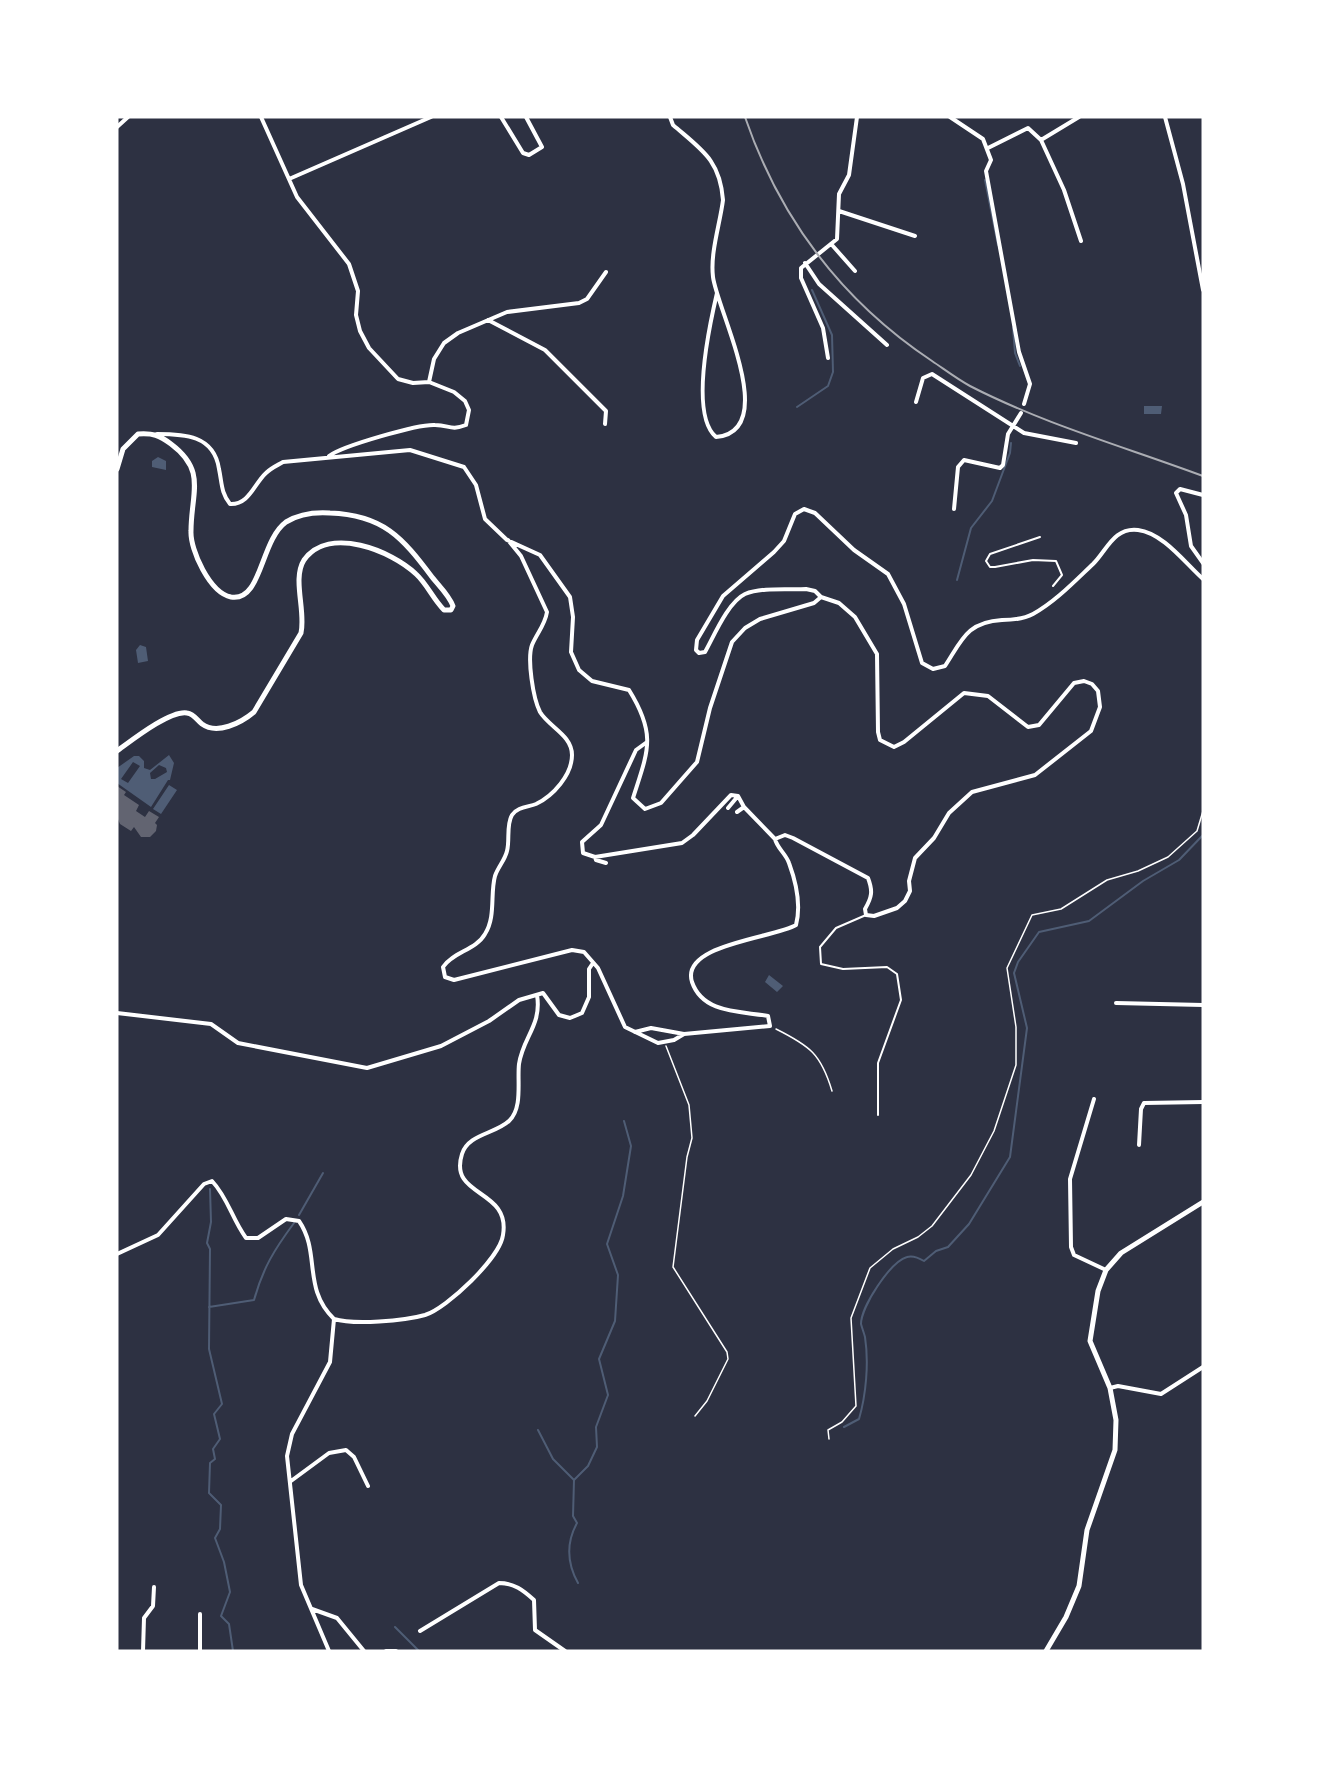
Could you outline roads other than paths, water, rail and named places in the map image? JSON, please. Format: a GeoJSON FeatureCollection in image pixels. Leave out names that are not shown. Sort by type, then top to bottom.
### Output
{"type":"FeatureCollection","features":[{"type":"Feature","properties":{"kind":"street"},"geometry":{"type":"LineString","coordinates":[[117,128],[128,117]]}},
{"type":"Feature","properties":{"kind":"street"},"geometry":{"type":"LineString","coordinates":[[261,117],[297,197],[349,264],[358,291],[356,315],[360,331],[369,348],[398,379],[413,383],[429,382],[454,392],[465,401],[469,410],[466,425],[454,430],[434,424],[356,444],[327,457]]}},
{"type":"Feature","properties":{"kind":"street"},"geometry":{"type":"LineString","coordinates":[[289,179],[431,117]]}},
{"type":"Feature","properties":{"kind":"street"},"geometry":{"type":"LineString","coordinates":[[501,117],[523,153],[529,155],[542,147],[526,117]]}},
{"type":"Feature","properties":{"kind":"street"},"geometry":{"type":"LineString","coordinates":[[670,117],[674,125],[708,156],[720,174],[723,200],[712,269],[742,374],[745,407],[740,422],[724,436],[716,437],[708,421],[702,378],[717,293]]}},
{"type":"Feature","properties":{"kind":"street"},"geometry":{"type":"LineString","coordinates":[[828,358],[823,328],[801,278],[801,268],[804,263],[832,245],[837,239],[839,194],[849,175],[857,117]]}},
{"type":"Feature","properties":{"kind":"street"},"geometry":{"type":"LineString","coordinates":[[950,117],[983,139],[988,148],[991,160],[986,171],[1019,352],[1030,384],[1024,404]]}},
{"type":"Feature","properties":{"kind":"street"},"geometry":{"type":"LineString","coordinates":[[1041,140],[1079,117]]}},
{"type":"Feature","properties":{"kind":"street"},"geometry":{"type":"LineString","coordinates":[[1165,117],[1184,184],[1203,290]]}},
{"type":"Feature","properties":{"kind":"street"},"geometry":{"type":"LineString","coordinates":[[988,148],[1028,128],[1041,140],[1060,182],[1081,241]]}},
{"type":"Feature","properties":{"kind":"street"},"geometry":{"type":"LineString","coordinates":[[839,211],[915,236]]}},
{"type":"Feature","properties":{"kind":"street"},"geometry":{"type":"LineString","coordinates":[[832,245],[855,271]]}},
{"type":"Feature","properties":{"kind":"street"},"geometry":{"type":"LineString","coordinates":[[804,263],[819,284],[887,345]]}},
{"type":"Feature","properties":{"kind":"street"},"geometry":{"type":"LineString","coordinates":[[429,382],[435,359],[444,343],[458,333],[507,312],[579,303],[587,298],[606,272]]}},
{"type":"Feature","properties":{"kind":"street"},"geometry":{"type":"LineString","coordinates":[[488,320],[545,350],[606,411],[605,424]]}},
{"type":"Feature","properties":{"kind":"street"},"geometry":{"type":"LineString","coordinates":[[916,402],[923,378],[932,374],[1024,433],[1076,443]]}},
{"type":"Feature","properties":{"kind":"street"},"geometry":{"type":"LineString","coordinates":[[954,509],[958,467],[964,460],[1000,468],[1003,465],[1008,434],[1021,413]]}},
{"type":"Feature","properties":{"kind":"street"},"geometry":{"type":"LineString","coordinates":[[117,469],[129,441],[138,434],[188,435],[199,438],[211,449],[219,465],[224,497],[230,504],[244,501],[267,472],[283,462],[410,450],[464,467],[476,485],[485,519],[521,556],[547,612],[546,620],[531,646],[531,673],[540,711],[567,739],[572,755],[564,779],[552,794],[516,811],[510,818],[507,851],[495,875],[490,922],[486,934],[477,943],[447,961],[443,967],[445,977],[454,980],[572,950],[584,952],[604,979],[625,1027],[649,1041],[665,1043],[684,1034]]}},
{"type":"Feature","properties":{"kind":"street"},"geometry":{"type":"LineString","coordinates":[[117,751],[159,723],[179,714],[194,716],[208,728],[220,728],[244,720],[254,712],[301,633],[303,623],[300,572],[304,560],[316,550],[333,545],[359,544],[375,549],[416,574],[444,610],[451,610],[453,606],[413,549],[384,525],[352,513],[317,512],[294,517],[278,529],[269,542],[251,590],[244,596],[233,597],[223,594],[214,587],[206,574],[193,545],[190,532],[194,470],[188,459],[157,434]]}},
{"type":"Feature","properties":{"kind":"street"},"geometry":{"type":"LineString","coordinates":[[1203,495],[1188,489],[1180,489],[1176,493],[1186,514],[1191,546],[1203,563]]}},
{"type":"Feature","properties":{"kind":"street"},"geometry":{"type":"LineString","coordinates":[[775,838],[785,835],[793,838],[868,878],[872,889],[871,899],[865,909],[866,915],[874,916],[897,908],[905,901],[910,891],[909,881],[915,858],[934,838],[949,813],[972,792],[1035,775],[1091,731],[1100,707],[1098,691],[1092,684],[1084,681],[1074,683],[1039,725],[1028,727],[988,696],[964,693],[904,742],[894,747],[886,745],[880,741],[878,732],[877,654],[855,617],[839,603],[820,597],[814,591],[807,589],[754,592],[743,595],[722,620],[705,652],[700,653],[696,650],[697,640],[723,596],[784,541],[795,514],[804,509],[814,513],[854,550],[888,574],[904,604],[922,663],[933,669],[945,666],[965,634],[978,624],[1032,615],[1075,581],[1096,561],[1116,535],[1123,532],[1136,530],[1160,539],[1203,579]]}},
{"type":"Feature","properties":{"kind":"street"},"geometry":{"type":"LineString","coordinates":[[507,540],[540,555],[570,597],[573,617],[571,652],[579,670],[592,681],[629,690],[648,727],[645,761],[633,798],[645,808],[661,803],[697,762],[710,708],[732,642],[745,628],[760,619],[814,603],[820,597]]}},
{"type":"Feature","properties":{"kind":"street"},"geometry":{"type":"LineString","coordinates":[[606,864],[583,853],[582,842],[601,825],[636,750],[647,742]]}},
{"type":"Feature","properties":{"kind":"street"},"geometry":{"type":"LineString","coordinates":[[595,857],[682,843],[693,835],[730,795],[738,796]]}},
{"type":"Feature","properties":{"kind":"street"},"geometry":{"type":"LineString","coordinates":[[635,1032],[642,1029],[661,1028],[684,1034],[770,1026],[768,1016],[737,1013],[702,999],[690,975],[696,962],[722,946],[786,932],[796,925],[800,910],[789,863],[775,838],[744,807],[738,796]]}},
{"type":"Feature","properties":{"kind":"street"},"geometry":{"type":"LineString","coordinates":[[728,808],[738,796]]}},
{"type":"Feature","properties":{"kind":"street"},"geometry":{"type":"LineString","coordinates":[[737,812],[744,807]]}},
{"type":"Feature","properties":{"kind":"street"},"geometry":{"type":"LineString","coordinates":[[117,1013],[211,1024],[238,1043],[367,1068],[441,1046],[489,1021],[519,1000],[537,994],[547,995],[558,1015],[570,1018],[582,1013],[588,998],[589,969],[593,963]]}},
{"type":"Feature","properties":{"kind":"street"},"geometry":{"type":"LineString","coordinates":[[334,1319],[358,1323],[425,1315],[443,1305],[494,1255],[503,1238],[505,1219],[498,1206],[469,1186],[463,1178],[462,1154],[468,1142],[510,1120],[517,1107],[520,1061],[536,1025],[539,1009],[537,994]]}},
{"type":"Feature","properties":{"kind":"street"},"geometry":{"type":"LineString","coordinates":[[1116,1003],[1203,1005]]}},
{"type":"Feature","properties":{"kind":"street"},"geometry":{"type":"LineString","coordinates":[[1094,1099],[1070,1179],[1071,1247],[1074,1254],[1106,1270]]}},
{"type":"Feature","properties":{"kind":"street"},"geometry":{"type":"LineString","coordinates":[[1139,1145],[1141,1109],[1144,1103],[1203,1102]]}},
{"type":"Feature","properties":{"kind":"street"},"geometry":{"type":"LineString","coordinates":[[117,1254],[158,1235],[204,1184],[212,1181],[224,1193],[237,1226],[246,1238],[258,1238],[286,1219],[299,1221],[307,1233],[316,1295],[334,1319],[330,1362],[292,1434],[287,1456],[302,1585],[329,1651]]}},
{"type":"Feature","properties":{"kind":"street"},"geometry":{"type":"LineString","coordinates":[[1046,1651],[1066,1617],[1079,1586],[1088,1530],[1112,1464],[1116,1420],[1110,1389],[1090,1341],[1092,1313],[1106,1270],[1121,1253],[1203,1202]]}},
{"type":"Feature","properties":{"kind":"street"},"geometry":{"type":"LineString","coordinates":[[1110,1389],[1120,1386],[1161,1394],[1203,1367]]}},
{"type":"Feature","properties":{"kind":"street"},"geometry":{"type":"LineString","coordinates":[[291,1481],[329,1453],[346,1449],[354,1457],[368,1486]]}},
{"type":"Feature","properties":{"kind":"street"},"geometry":{"type":"LineString","coordinates":[[420,1631],[499,1583],[508,1583],[522,1589],[534,1600],[535,1630],[565,1651]]}},
{"type":"Feature","properties":{"kind":"street"},"geometry":{"type":"LineString","coordinates":[[143,1651],[144,1618],[153,1606],[154,1587]]}},
{"type":"Feature","properties":{"kind":"street"},"geometry":{"type":"LineString","coordinates":[[311,1609],[337,1618],[364,1651]]}},
{"type":"Feature","properties":{"kind":"street"},"geometry":{"type":"LineString","coordinates":[[200,1614],[200,1651]]}},
{"type":"Feature","properties":{"kind":"street"},"geometry":{"type":"LineString","coordinates":[[386,1651],[396,1651]]}},
{"type":"Feature","properties":{"kind":"lane"},"geometry":{"type":"LineString","coordinates":[[1040,537],[990,554],[986,561],[990,567],[995,567],[1033,560],[1056,561],[1062,575],[1053,586]]}},
{"type":"Feature","properties":{"kind":"lane"},"geometry":{"type":"LineString","coordinates":[[866,915],[836,928],[820,947],[820,955],[821,963],[843,969],[887,967],[897,974],[901,1000],[878,1063],[878,1115]]}},
{"type":"Feature","properties":{"kind":"water"},"geometry":{"type":"Polygon","coordinates":[[[1144,406],[1162,406],[1161,414],[1144,414],[1144,406]]]}},
{"type":"Feature","properties":{"kind":"water"},"geometry":{"type":"Polygon","coordinates":[[[158,457],[166,461],[166,470],[152,467],[152,461],[158,457]]]}},
{"type":"Feature","properties":{"kind":"water"},"geometry":{"type":"Polygon","coordinates":[[[140,645],[146,647],[148,661],[138,663],[136,650],[140,645]]]}},
{"type":"Feature","properties":{"kind":"water"},"geometry":{"type":"Polygon","coordinates":[[[169,755],[174,763],[170,780],[151,807],[117,783],[117,768],[134,756],[139,756],[144,761],[144,768],[150,770],[169,755]]]}},
{"type":"Feature","properties":{"kind":"water"},"geometry":{"type":"Polygon","coordinates":[[[169,785],[177,790],[161,814],[153,809],[169,785]]]}},
{"type":"Feature","properties":{"kind":"water"},"geometry":{"type":"Polygon","coordinates":[[[769,975],[783,986],[777,992],[765,982],[769,975]]]}},
{"type":"Feature","properties":{"kind":"waterway"},"geometry":{"type":"LineString","coordinates":[[985,180],[998,245]]}},
{"type":"Feature","properties":{"kind":"waterway"},"geometry":{"type":"LineString","coordinates":[[797,407],[828,386],[833,372],[832,335],[812,290]]}},
{"type":"Feature","properties":{"kind":"waterway"},"geometry":{"type":"LineString","coordinates":[[1013,328],[1015,353],[1020,366]]}},
{"type":"Feature","properties":{"kind":"waterway"},"geometry":{"type":"LineString","coordinates":[[957,580],[971,528],[992,501],[1010,453],[1011,443]]}},
{"type":"Feature","properties":{"kind":"waterway"},"geometry":{"type":"LineString","coordinates":[[844,1427],[859,1419],[861,1410],[867,1357],[861,1324],[862,1316],[871,1297],[885,1276],[900,1261],[911,1256],[924,1261],[936,1251],[948,1247],[969,1224],[1010,1157],[1027,1028],[1014,973],[1018,962],[1039,932],[1089,921],[1143,881],[1179,860],[1203,835]]}},
{"type":"Feature","properties":{"kind":"waterway"},"geometry":{"type":"LineString","coordinates":[[578,1583],[569,1553],[571,1538],[577,1523],[573,1516],[574,1480],[588,1466],[597,1447],[596,1427],[608,1395],[599,1359],[615,1321],[618,1275],[607,1244],[623,1196],[631,1146],[624,1121]]}},
{"type":"Feature","properties":{"kind":"waterway"},"geometry":{"type":"LineString","coordinates":[[299,1215],[323,1173]]}},
{"type":"Feature","properties":{"kind":"waterway"},"geometry":{"type":"LineString","coordinates":[[210,1189],[211,1222],[207,1243],[210,1249],[209,1349],[222,1404],[214,1414],[220,1439],[213,1449],[215,1459],[210,1463],[209,1493],[221,1505],[220,1529],[215,1538],[224,1562],[230,1592],[221,1616],[229,1624],[233,1651]]}},
{"type":"Feature","properties":{"kind":"waterway"},"geometry":{"type":"LineString","coordinates":[[209,1307],[254,1300],[270,1260],[294,1223]]}},
{"type":"Feature","properties":{"kind":"waterway"},"geometry":{"type":"LineString","coordinates":[[538,1430],[553,1459],[574,1480]]}},
{"type":"Feature","properties":{"kind":"waterway"},"geometry":{"type":"LineString","coordinates":[[395,1627],[419,1651]]}},
{"type":"Feature","properties":{"kind":"railway"},"geometry":{"type":"LineString","coordinates":[[745,117],[776,190],[818,255],[870,312],[900,337],[960,380],[998,400],[1056,424],[1203,476]]}}]}
